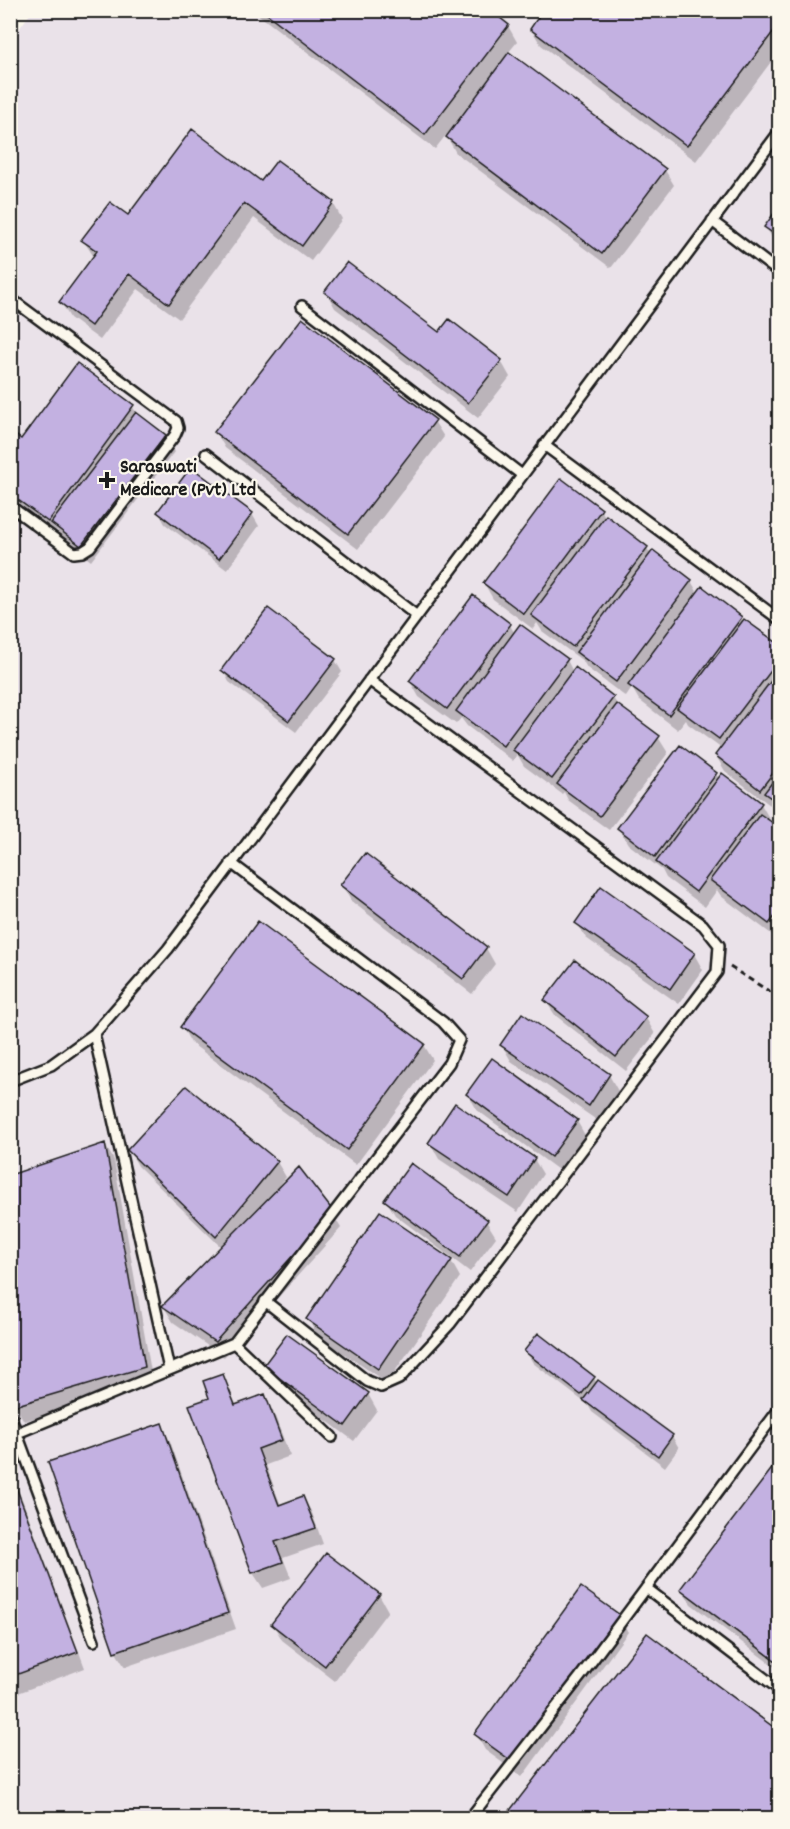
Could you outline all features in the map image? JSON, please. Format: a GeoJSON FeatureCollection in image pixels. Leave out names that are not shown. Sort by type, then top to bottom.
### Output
{"type":"FeatureCollection","features":[{"type":"Feature","properties":{"kind":"lane"},"geometry":{"type":"LineString","coordinates":[[10,1081],[51,1065],[94,1034],[168,949],[780,131]]}},
{"type":"Feature","properties":{"kind":"lane"},"geometry":{"type":"LineString","coordinates":[[712,221],[780,273]]}},
{"type":"Feature","properties":{"kind":"lane"},"geometry":{"type":"LineString","coordinates":[[10,298],[176,421],[178,428],[90,547],[82,552],[74,553],[10,506]]}},
{"type":"Feature","properties":{"kind":"lane"},"geometry":{"type":"LineString","coordinates":[[302,306],[522,475]]}},
{"type":"Feature","properties":{"kind":"lane"},"geometry":{"type":"LineString","coordinates":[[544,445],[780,620]]}},
{"type":"Feature","properties":{"kind":"lane"},"geometry":{"type":"LineString","coordinates":[[206,454],[417,616]]}},
{"type":"Feature","properties":{"kind":"lane"},"geometry":{"type":"LineString","coordinates":[[265,1301],[367,1381],[381,1387],[399,1379],[450,1324],[717,972],[719,945],[703,926],[369,680]]}},
{"type":"Feature","properties":{"kind":"lane"},"geometry":{"type":"LineString","coordinates":[[14,1435],[234,1343],[449,1063],[459,1040],[443,1022],[231,863]]}},
{"type":"Feature","properties":{"kind":"lane"},"geometry":{"type":"LineString","coordinates":[[94,1034],[169,1369]]}},
{"type":"Feature","properties":{"kind":"lane"},"geometry":{"type":"LineString","coordinates":[[234,1343],[332,1437]]}},
{"type":"Feature","properties":{"kind":"lane"},"geometry":{"type":"LineString","coordinates":[[470,1818],[580,1677],[780,1408]]}},
{"type":"Feature","properties":{"kind":"lane"},"geometry":{"type":"LineString","coordinates":[[10,1415],[14,1435],[94,1641]]}},
{"type":"Feature","properties":{"kind":"lane"},"geometry":{"type":"LineString","coordinates":[[646,1588],[780,1690]]}},
{"type":"Feature","properties":{"kind":"path"},"geometry":{"type":"LineString","coordinates":[[718,959],[780,998]]}},
{"type":"Feature","properties":{"kind":"shaded area"},"geometry":{"type":"Polygon","coordinates":[[[33,10],[779,11],[779,1818],[11,1818],[10,41],[33,10]]]}},
{"type":"Feature","properties":{"kind":"building"},"geometry":{"type":"Polygon","coordinates":[[[262,10],[490,10],[509,25],[425,135],[262,10]]]}},
{"type":"Feature","properties":{"kind":"building"},"geometry":{"type":"Polygon","coordinates":[[[543,10],[780,10],[780,23],[687,146],[530,29],[543,10]]]}},
{"type":"Feature","properties":{"kind":"building"},"geometry":{"type":"Polygon","coordinates":[[[509,52],[666,169],[602,254],[446,137],[509,52]]]}},
{"type":"Feature","properties":{"kind":"building"},"geometry":{"type":"Polygon","coordinates":[[[192,129],[261,181],[277,160],[334,202],[302,246],[244,203],[169,304],[129,274],[91,326],[59,302],[97,251],[81,240],[110,202],[128,215],[192,129]]]}},
{"type":"Feature","properties":{"kind":"building"},"geometry":{"type":"Polygon","coordinates":[[[780,205],[780,238],[764,227],[780,205]]]}},
{"type":"Feature","properties":{"kind":"building"},"geometry":{"type":"Polygon","coordinates":[[[347,262],[439,332],[449,319],[502,360],[468,403],[324,292],[347,262]]]}},
{"type":"Feature","properties":{"kind":"building"},"geometry":{"type":"Polygon","coordinates":[[[302,318],[436,420],[348,534],[214,432],[302,318]]]}},
{"type":"Feature","properties":{"kind":"building"},"geometry":{"type":"Polygon","coordinates":[[[77,363],[134,405],[48,522],[10,494],[10,431],[21,439],[77,363]]]}},
{"type":"Feature","properties":{"kind":"building"},"geometry":{"type":"Polygon","coordinates":[[[136,412],[166,435],[81,546],[51,523],[136,412]]]}},
{"type":"Feature","properties":{"kind":"building"},"geometry":{"type":"Polygon","coordinates":[[[191,467],[253,513],[219,559],[157,512],[191,467]]]}},
{"type":"Feature","properties":{"kind":"building"},"geometry":{"type":"Polygon","coordinates":[[[561,478],[602,509],[524,614],[483,583],[561,478]]]}},
{"type":"Feature","properties":{"kind":"building"},"geometry":{"type":"Polygon","coordinates":[[[606,515],[648,547],[573,647],[531,615],[606,515]]]}},
{"type":"Feature","properties":{"kind":"building"},"geometry":{"type":"Polygon","coordinates":[[[653,550],[692,580],[616,682],[576,652],[653,550]]]}},
{"type":"Feature","properties":{"kind":"building"},"geometry":{"type":"Polygon","coordinates":[[[702,586],[742,617],[669,715],[628,685],[702,586]]]}},
{"type":"Feature","properties":{"kind":"building"},"geometry":{"type":"Polygon","coordinates":[[[473,595],[511,624],[447,709],[409,681],[473,595]]]}},
{"type":"Feature","properties":{"kind":"building"},"geometry":{"type":"Polygon","coordinates":[[[268,608],[336,659],[289,721],[221,670],[268,608]]]}},
{"type":"Feature","properties":{"kind":"building"},"geometry":{"type":"Polygon","coordinates":[[[744,619],[780,645],[780,659],[719,739],[677,708],[744,619]]]}},
{"type":"Feature","properties":{"kind":"building"},"geometry":{"type":"Polygon","coordinates":[[[520,624],[568,659],[503,746],[456,711],[520,624]]]}},
{"type":"Feature","properties":{"kind":"building"},"geometry":{"type":"Polygon","coordinates":[[[575,667],[614,697],[552,779],[513,750],[575,667]]]}},
{"type":"Feature","properties":{"kind":"building"},"geometry":{"type":"Polygon","coordinates":[[[780,669],[780,764],[760,790],[715,755],[780,669]]]}},
{"type":"Feature","properties":{"kind":"building"},"geometry":{"type":"Polygon","coordinates":[[[617,704],[660,736],[600,816],[557,784],[617,704]]]}},
{"type":"Feature","properties":{"kind":"building"},"geometry":{"type":"Polygon","coordinates":[[[680,745],[717,773],[655,857],[617,828],[680,745]]]}},
{"type":"Feature","properties":{"kind":"building"},"geometry":{"type":"Polygon","coordinates":[[[780,772],[780,804],[764,793],[780,772]]]}},
{"type":"Feature","properties":{"kind":"building"},"geometry":{"type":"Polygon","coordinates":[[[722,773],[762,803],[696,892],[656,862],[722,773]]]}},
{"type":"Feature","properties":{"kind":"building"},"geometry":{"type":"Polygon","coordinates":[[[760,814],[780,828],[780,910],[769,924],[710,880],[760,814]]]}},
{"type":"Feature","properties":{"kind":"building"},"geometry":{"type":"Polygon","coordinates":[[[365,853],[487,947],[463,979],[340,885],[365,853]]]}},
{"type":"Feature","properties":{"kind":"building"},"geometry":{"type":"Polygon","coordinates":[[[601,886],[695,953],[670,989],[575,923],[601,886]]]}},
{"type":"Feature","properties":{"kind":"building"},"geometry":{"type":"Polygon","coordinates":[[[258,921],[425,1044],[347,1150],[180,1027],[258,921]]]}},
{"type":"Feature","properties":{"kind":"building"},"geometry":{"type":"Polygon","coordinates":[[[575,960],[647,1017],[616,1057],[544,1000],[575,960]]]}},
{"type":"Feature","properties":{"kind":"building"},"geometry":{"type":"Polygon","coordinates":[[[522,1013],[610,1074],[589,1106],[500,1045],[522,1013]]]}},
{"type":"Feature","properties":{"kind":"building"},"geometry":{"type":"Polygon","coordinates":[[[492,1058],[578,1120],[551,1157],[466,1094],[492,1058]]]}},
{"type":"Feature","properties":{"kind":"building"},"geometry":{"type":"Polygon","coordinates":[[[186,1086],[278,1161],[216,1237],[127,1150],[186,1086]]]}},
{"type":"Feature","properties":{"kind":"building"},"geometry":{"type":"Polygon","coordinates":[[[455,1103],[535,1158],[509,1197],[428,1143],[455,1103]]]}},
{"type":"Feature","properties":{"kind":"building"},"geometry":{"type":"Polygon","coordinates":[[[105,1143],[145,1367],[14,1406],[10,1396],[10,1175],[105,1143]]]}},
{"type":"Feature","properties":{"kind":"building"},"geometry":{"type":"Polygon","coordinates":[[[411,1163],[488,1220],[460,1257],[384,1200],[411,1163]]]}},
{"type":"Feature","properties":{"kind":"building"},"geometry":{"type":"Polygon","coordinates":[[[299,1167],[333,1211],[215,1342],[162,1306],[299,1167]]]}},
{"type":"Feature","properties":{"kind":"building"},"geometry":{"type":"Polygon","coordinates":[[[380,1211],[452,1260],[378,1369],[306,1319],[380,1211]]]}},
{"type":"Feature","properties":{"kind":"building"},"geometry":{"type":"Polygon","coordinates":[[[538,1333],[595,1377],[581,1395],[524,1351],[538,1333]]]}},
{"type":"Feature","properties":{"kind":"building"},"geometry":{"type":"Polygon","coordinates":[[[287,1334],[369,1393],[345,1426],[263,1366],[287,1334]]]}},
{"type":"Feature","properties":{"kind":"building"},"geometry":{"type":"Polygon","coordinates":[[[223,1374],[235,1405],[265,1394],[282,1440],[258,1449],[279,1505],[303,1496],[316,1528],[275,1542],[283,1562],[252,1573],[189,1405],[209,1398],[203,1381],[223,1374]]]}},
{"type":"Feature","properties":{"kind":"building"},"geometry":{"type":"Polygon","coordinates":[[[598,1380],[673,1435],[658,1456],[583,1400],[598,1380]]]}},
{"type":"Feature","properties":{"kind":"building"},"geometry":{"type":"Polygon","coordinates":[[[162,1423],[228,1613],[114,1652],[48,1462],[162,1423]]]}},
{"type":"Feature","properties":{"kind":"building"},"geometry":{"type":"Polygon","coordinates":[[[780,1458],[780,1664],[680,1589],[780,1458]]]}},
{"type":"Feature","properties":{"kind":"building"},"geometry":{"type":"Polygon","coordinates":[[[10,1471],[78,1652],[10,1677],[10,1471]]]}},
{"type":"Feature","properties":{"kind":"building"},"geometry":{"type":"Polygon","coordinates":[[[326,1553],[380,1594],[325,1666],[271,1624],[326,1553]]]}},
{"type":"Feature","properties":{"kind":"building"},"geometry":{"type":"Polygon","coordinates":[[[581,1587],[620,1615],[513,1762],[474,1734],[581,1587]]]}},
{"type":"Feature","properties":{"kind":"building"},"geometry":{"type":"Polygon","coordinates":[[[647,1633],[780,1732],[780,1818],[504,1818],[647,1633]]]}},
{"type":"Feature","properties":{"kind":"place","name":"Saraswati Medicare (Pvt) Ltd"},"geometry":{"type":"Point","coordinates":[107,480]}}]}
